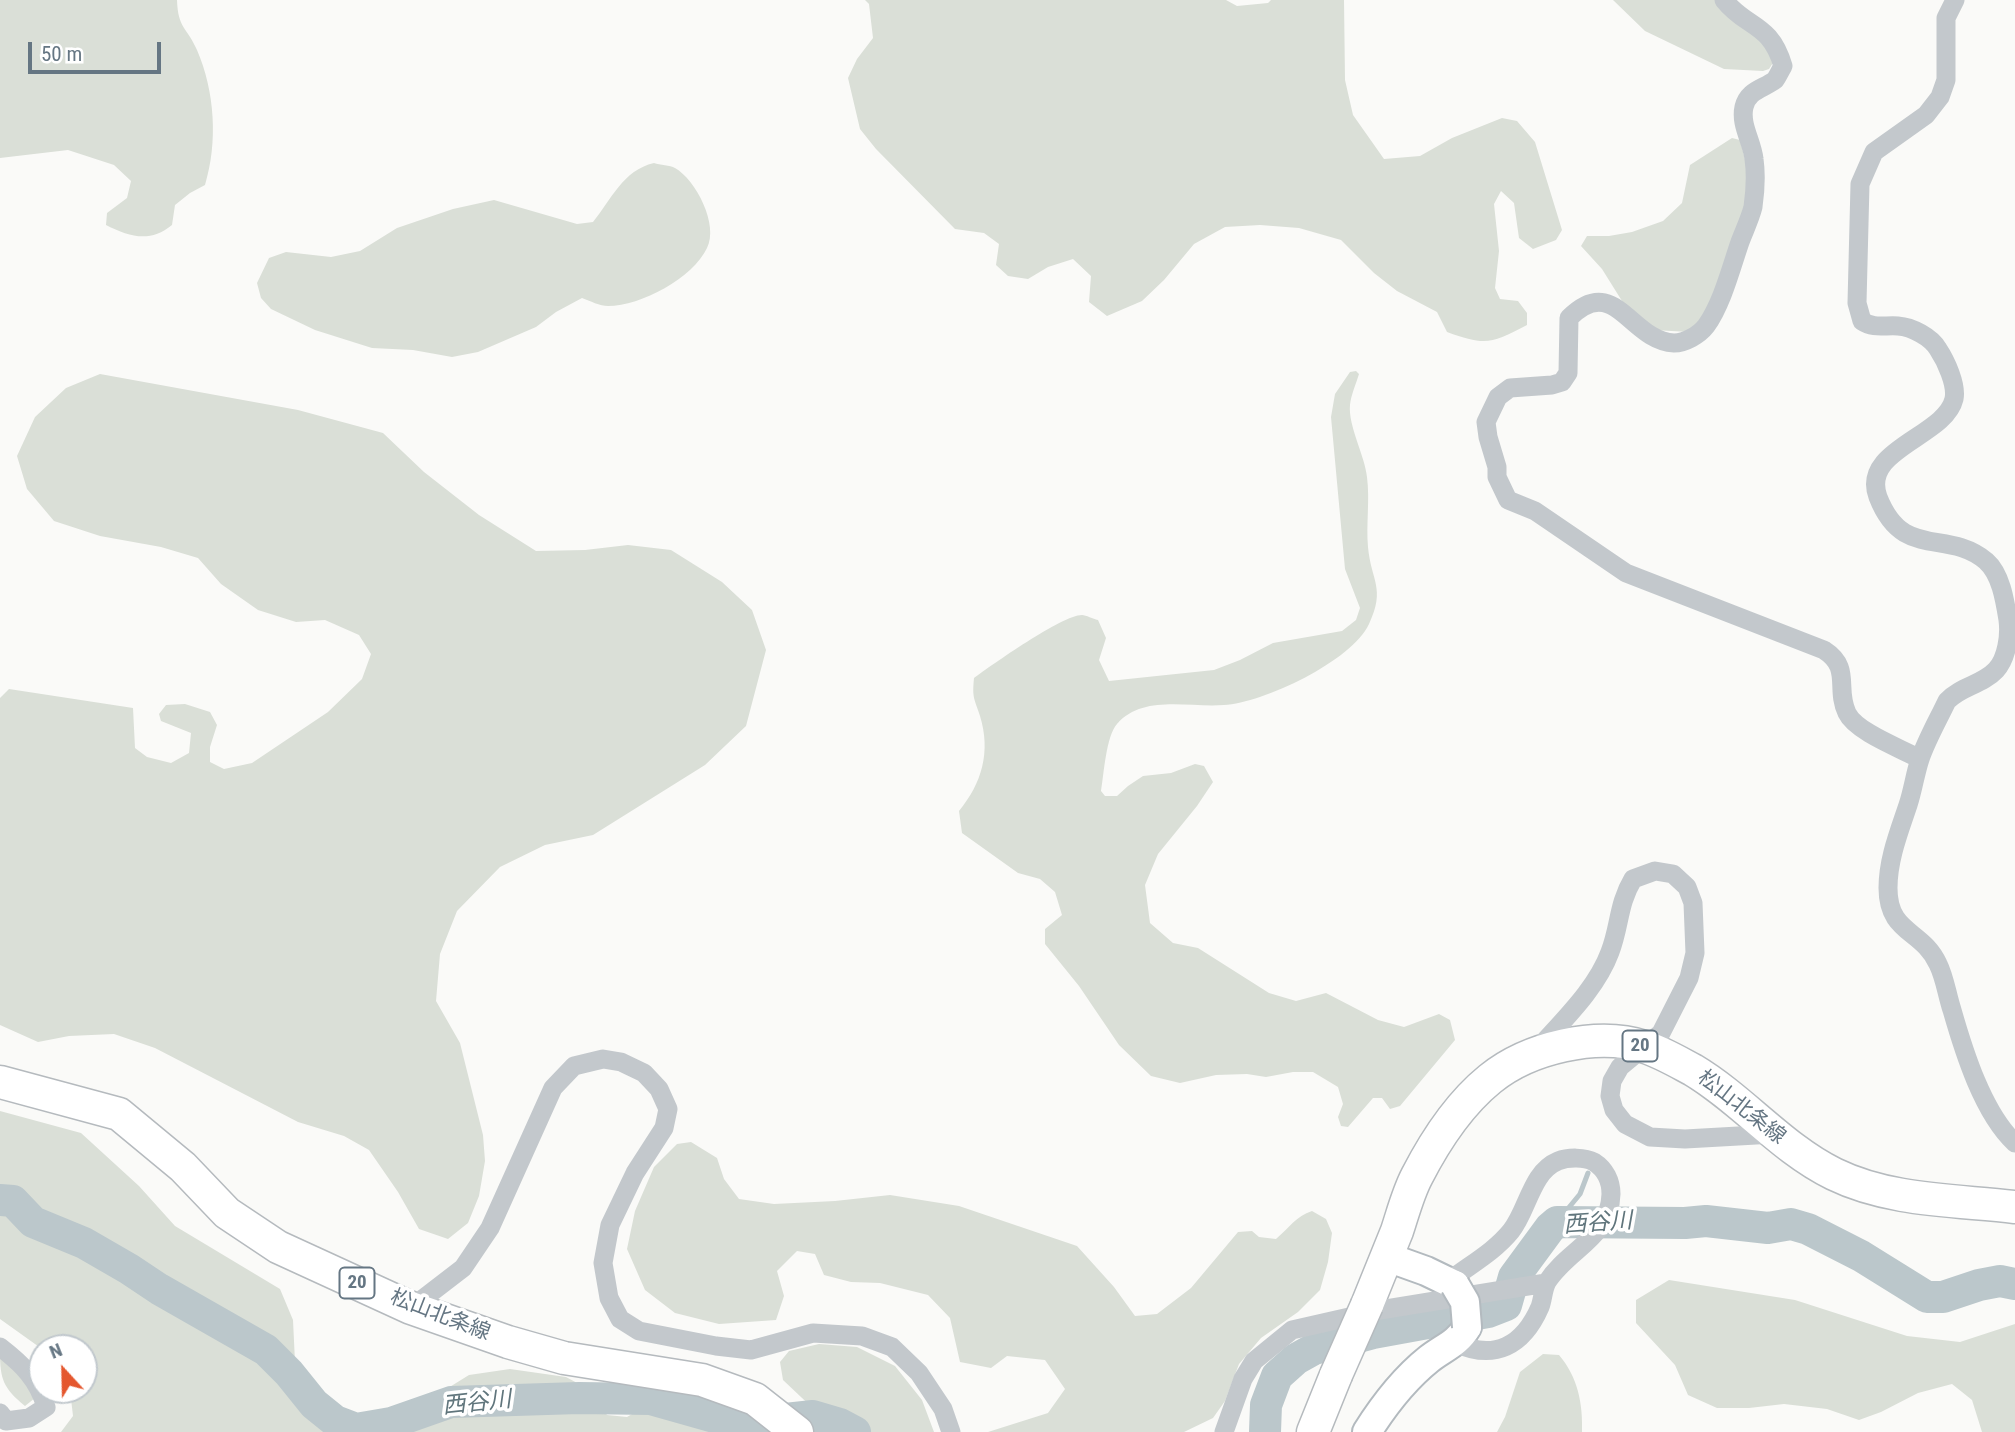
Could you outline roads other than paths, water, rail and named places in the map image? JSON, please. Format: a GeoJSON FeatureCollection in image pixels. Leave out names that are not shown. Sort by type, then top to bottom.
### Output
{"type":"FeatureCollection","features":[{"type":"Feature","properties":{"kind":"main road","name":"松山北条線"},"geometry":{"type":"LineString","coordinates":[[1313,1432],[1387,1256],[1416,1178],[1441,1135],[1464,1103],[1491,1078],[1535,1052],[1573,1043],[1609,1042],[1644,1046],[1692,1070],[1728,1094],[1774,1134],[1832,1173],[1879,1190],[2015,1207]]}},
{"type":"Feature","properties":{"kind":"main road","name":"松山北条線"},"geometry":{"type":"LineString","coordinates":[[0,1082],[119,1114],[183,1167],[227,1213],[278,1247],[411,1308],[508,1342],[564,1357],[702,1380],[755,1399],[797,1432]]}},
{"type":"Feature","properties":{"kind":"main road"},"geometry":{"type":"LineString","coordinates":[[1367,1432],[1409,1378],[1461,1335],[1465,1302],[1452,1282],[1387,1256]]}},
{"type":"Feature","properties":{"kind":"street"},"geometry":{"type":"LineString","coordinates":[[1724,0],[1733,12],[1763,30],[1778,51],[1783,66],[1776,79],[1752,92],[1745,104],[1742,118],[1754,158],[1753,207],[1724,289],[1705,327],[1689,339],[1676,343],[1661,341],[1619,309],[1604,302],[1591,302],[1578,308],[1569,318],[1568,373],[1562,382],[1510,388],[1498,397],[1490,411],[1486,422],[1497,477],[1508,500],[1535,511],[1626,573],[1824,650],[1835,657],[1840,665],[1847,714],[1858,726],[1920,759]]}},
{"type":"Feature","properties":{"kind":"street"},"geometry":{"type":"LineString","coordinates":[[1955,0],[1946,18],[1946,80],[1940,97],[1926,115],[1874,152],[1860,184],[1857,303],[1862,321],[1871,327],[1900,326],[1926,336],[1937,347],[1952,381],[1954,398],[1943,417],[1895,452],[1879,468],[1875,480],[1877,494],[1885,512],[1898,530],[1911,537],[1969,551],[1987,562],[2005,599],[2009,626],[2005,655],[1997,669],[1981,682],[1954,694],[1947,701],[1920,759],[1890,859],[1888,889],[1891,911],[1896,922],[1929,948],[1939,966],[1966,1059],[1996,1120],[2004,1133],[2015,1143]]}},
{"type":"Feature","properties":{"kind":"street"},"geometry":{"type":"LineString","coordinates":[[1535,1052],[1592,987],[1611,951],[1623,900],[1633,879],[1655,871],[1673,874],[1688,887],[1693,903],[1695,953],[1689,978],[1661,1033],[1620,1067],[1612,1081],[1614,1110],[1625,1124],[1650,1138],[1774,1134]]}},
{"type":"Feature","properties":{"kind":"street"},"geometry":{"type":"LineString","coordinates":[[411,1308],[463,1268],[490,1228],[552,1088],[574,1066],[603,1059],[621,1062],[644,1073],[659,1089],[668,1109],[664,1128],[635,1173],[610,1224],[603,1263],[609,1298],[620,1319],[639,1331],[751,1350],[813,1333],[862,1336],[892,1347],[919,1373],[943,1409],[951,1432]]}},
{"type":"Feature","properties":{"kind":"street"},"geometry":{"type":"LineString","coordinates":[[1452,1282],[1491,1252],[1513,1229],[1545,1170],[1558,1161],[1589,1159],[1599,1165],[1607,1175],[1611,1187],[1606,1219],[1546,1283],[1541,1304],[1521,1338],[1506,1348],[1472,1351],[1461,1335]]}},
{"type":"Feature","properties":{"kind":"street"},"geometry":{"type":"LineString","coordinates":[[1224,1432],[1243,1378],[1254,1361],[1292,1329],[1380,1310],[1546,1283]]}},
{"type":"Feature","properties":{"kind":"street"},"geometry":{"type":"LineString","coordinates":[[0,1347],[25,1367],[41,1391],[46,1407],[29,1418],[6,1421],[0,1413]]}},
{"type":"Feature","properties":{"kind":"waterway"},"geometry":{"type":"LineString","coordinates":[[1557,1222],[1580,1194],[1588,1173]]}},
{"type":"Feature","properties":{"kind":"waterway","name":"西谷川"},"geometry":{"type":"LineString","coordinates":[[0,1200],[13,1201],[33,1222],[84,1243],[266,1350],[314,1404],[335,1421],[356,1429],[391,1423],[451,1402],[579,1398],[651,1399],[739,1424],[813,1416],[840,1424],[855,1432]]}},
{"type":"Feature","properties":{"kind":"waterway","name":"西谷川"},"geometry":{"type":"LineString","coordinates":[[1265,1432],[1266,1405],[1277,1376],[1296,1359],[1314,1349],[1373,1333],[1488,1312],[1506,1305],[1514,1277],[1557,1222],[1706,1221],[1768,1228],[1791,1224],[1808,1229],[1861,1256],[1927,1297],[1943,1297],[2000,1281],[2015,1284]]}}]}
